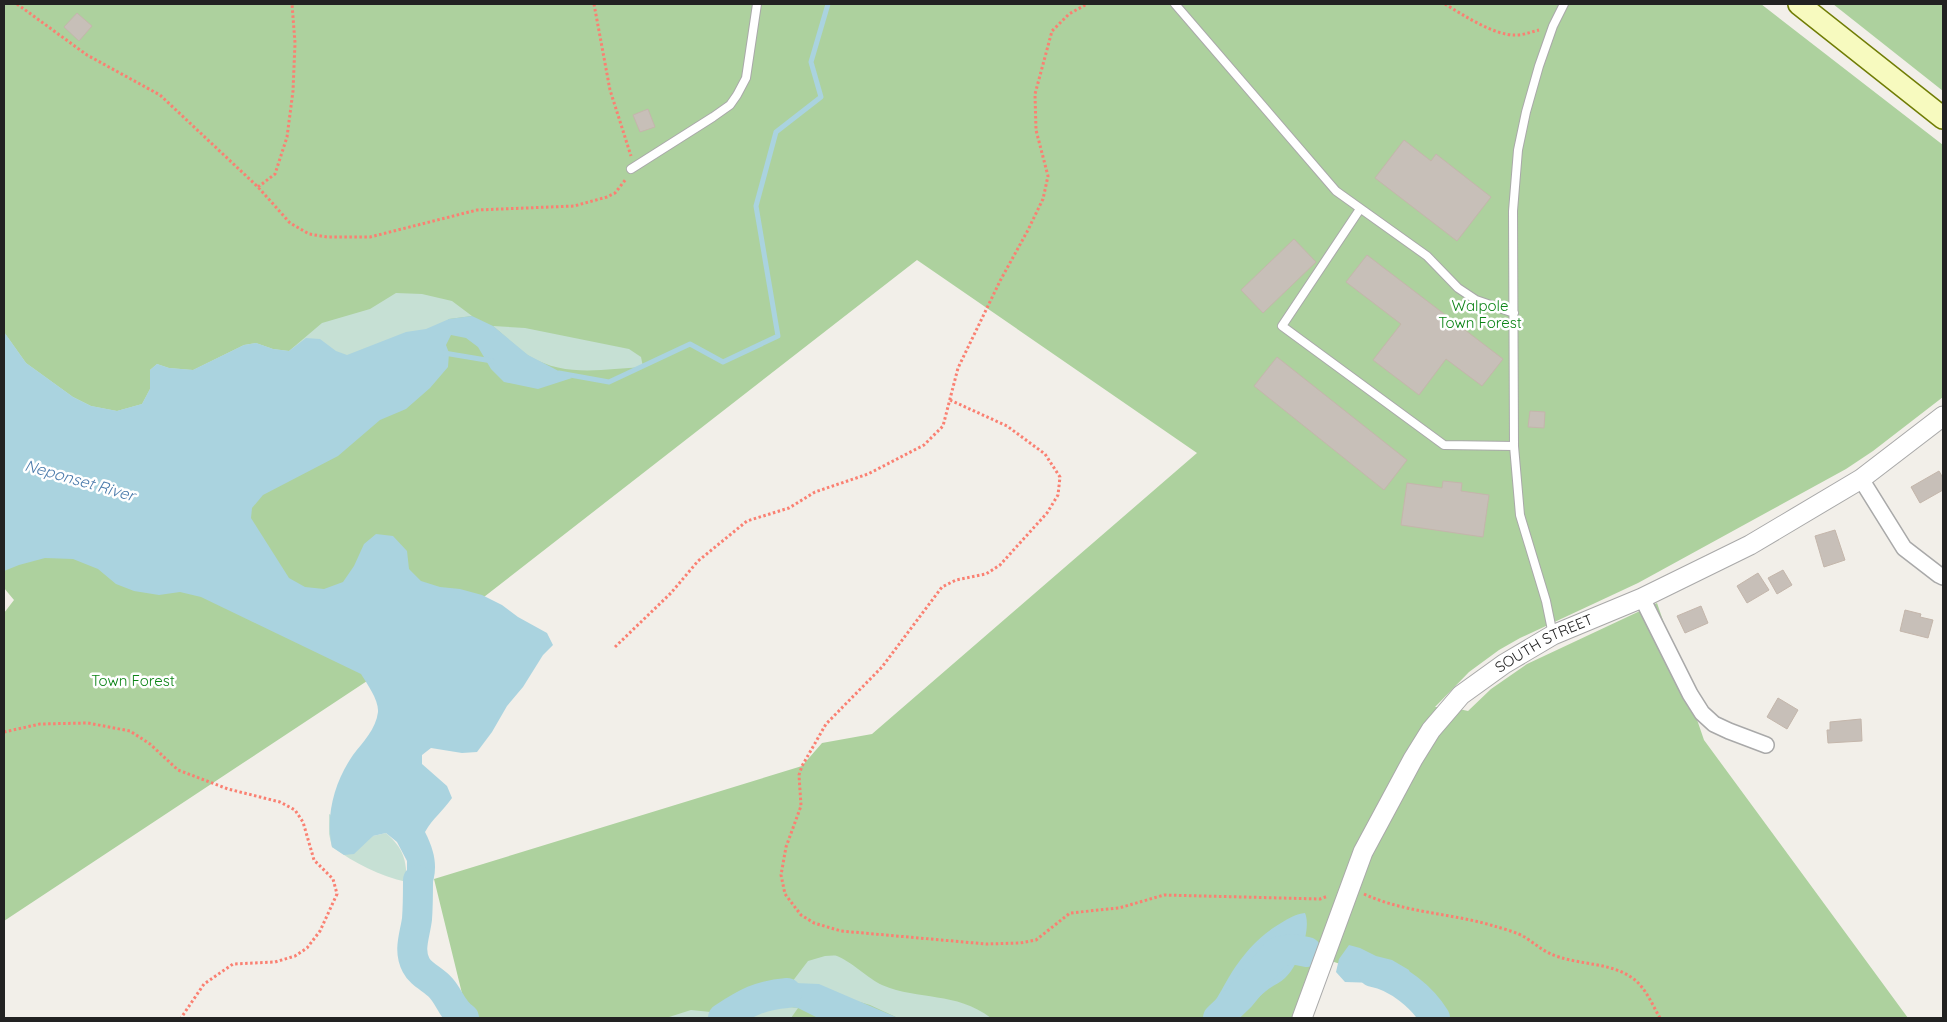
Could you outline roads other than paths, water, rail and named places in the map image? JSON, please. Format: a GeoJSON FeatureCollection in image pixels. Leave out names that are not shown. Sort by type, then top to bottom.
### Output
{"type":"FeatureCollection","features":[{"type":"Feature","properties":{"kind":"main road"},"geometry":{"type":"LineString","coordinates":[[1799,4],[1943,118]]}},
{"type":"Feature","properties":{"kind":"street","name":"SOUTH STREET"},"geometry":{"type":"LineString","coordinates":[[1302,1018],[1363,852],[1397,788],[1432,730],[1460,695],[1504,664],[1553,635],[1642,598],[1750,546],[1861,479],[1943,416]]}},
{"type":"Feature","properties":{"kind":"street"},"geometry":{"type":"LineString","coordinates":[[1861,479],[1904,548],[1943,577]]}},
{"type":"Feature","properties":{"kind":"street"},"geometry":{"type":"LineString","coordinates":[[1642,598],[1690,694],[1702,713],[1714,724],[1729,732],[1766,745]]}},
{"type":"Feature","properties":{"kind":"lane"},"geometry":{"type":"LineString","coordinates":[[631,169],[713,117],[730,104],[737,95],[746,78],[757,4]]}},
{"type":"Feature","properties":{"kind":"lane"},"geometry":{"type":"LineString","coordinates":[[1175,4],[1336,192],[1427,256],[1458,288],[1476,300],[1514,313]]}},
{"type":"Feature","properties":{"kind":"lane"},"geometry":{"type":"LineString","coordinates":[[1553,635],[1546,601],[1520,515],[1514,446],[1513,211],[1518,150],[1526,112],[1553,26],[1564,4]]}},
{"type":"Feature","properties":{"kind":"lane"},"geometry":{"type":"LineString","coordinates":[[1360,209],[1282,326],[1444,446],[1514,446]]}},
{"type":"Feature","properties":{"kind":"water"},"geometry":{"type":"Polygon","coordinates":[[[472,316],[493,326],[528,355],[572,378],[538,389],[504,382],[491,369],[478,347],[466,338],[451,335],[446,345],[449,353],[448,367],[430,388],[406,409],[380,420],[338,456],[263,495],[252,508],[251,518],[289,578],[305,587],[324,589],[343,582],[354,566],[364,544],[376,534],[393,536],[407,551],[409,569],[421,581],[440,587],[460,589],[482,595],[547,633],[553,645],[543,655],[477,752],[462,753],[431,748],[422,755],[422,764],[447,786],[452,798],[425,832],[431,845],[435,867],[432,887],[417,920],[407,882],[407,861],[397,842],[386,833],[373,836],[354,854],[344,855],[332,847],[330,835],[331,811],[337,787],[347,765],[372,730],[377,718],[378,707],[375,697],[361,674],[201,597],[180,592],[159,595],[134,591],[116,584],[98,569],[73,559],[45,558],[4,571],[4,332],[26,363],[73,397],[91,406],[117,411],[142,404],[150,389],[150,370],[157,364],[169,368],[193,370],[244,345],[256,343],[273,349],[289,351],[306,338],[320,339],[336,351],[347,355],[406,332],[426,329],[449,319],[472,316]]]}},
{"type":"Feature","properties":{"kind":"water"},"geometry":{"type":"Polygon","coordinates":[[[1305,913],[1307,928],[1305,938],[1299,957],[1290,973],[1233,1018],[1203,1018],[1215,1002],[1228,978],[1254,944],[1284,921],[1305,913]]]}},
{"type":"Feature","properties":{"kind":"water"},"geometry":{"type":"Polygon","coordinates":[[[1349,945],[1392,960],[1409,970],[1412,983],[1405,996],[1392,993],[1376,983],[1345,982],[1336,972],[1339,959],[1349,945]]]}},
{"type":"Feature","properties":{"kind":"water"},"geometry":{"type":"Polygon","coordinates":[[[771,982],[819,984],[898,1018],[818,1018],[798,1008],[748,1002],[757,989],[771,982]]]}},
{"type":"Feature","properties":{"kind":"waterway"},"geometry":{"type":"LineString","coordinates":[[559,373],[609,382],[690,344],[723,362],[778,336],[756,206],[776,132],[821,97],[811,62],[828,4]]}},
{"type":"Feature","properties":{"kind":"waterway"},"geometry":{"type":"LineString","coordinates":[[444,353],[492,361]]}},
{"type":"Feature","properties":{"kind":"waterway","name":"Neponset River"},"geometry":{"type":"LineString","coordinates":[[418,880],[417,919],[412,954],[418,968],[441,988],[464,1018]]}},
{"type":"Feature","properties":{"kind":"waterway","name":"Neponset River"},"geometry":{"type":"LineString","coordinates":[[1218,1018],[1240,997],[1277,952],[1292,949],[1307,952]]}},
{"type":"Feature","properties":{"kind":"waterway","name":"Neponset River"},"geometry":{"type":"LineString","coordinates":[[1373,972],[1382,974],[1400,983],[1424,1003],[1435,1018]]}},
{"type":"Feature","properties":{"kind":"waterway","name":"Neponset River"},"geometry":{"type":"LineString","coordinates":[[723,1018],[754,1001],[787,993]]}},
{"type":"Feature","properties":{"kind":"park label","name":"Walpole Town Forest"},"geometry":{"type":"Point","coordinates":[1480,314]}},
{"type":"Feature","properties":{"kind":"park label","name":"Town Forest"},"geometry":{"type":"Point","coordinates":[133,681]}}]}
